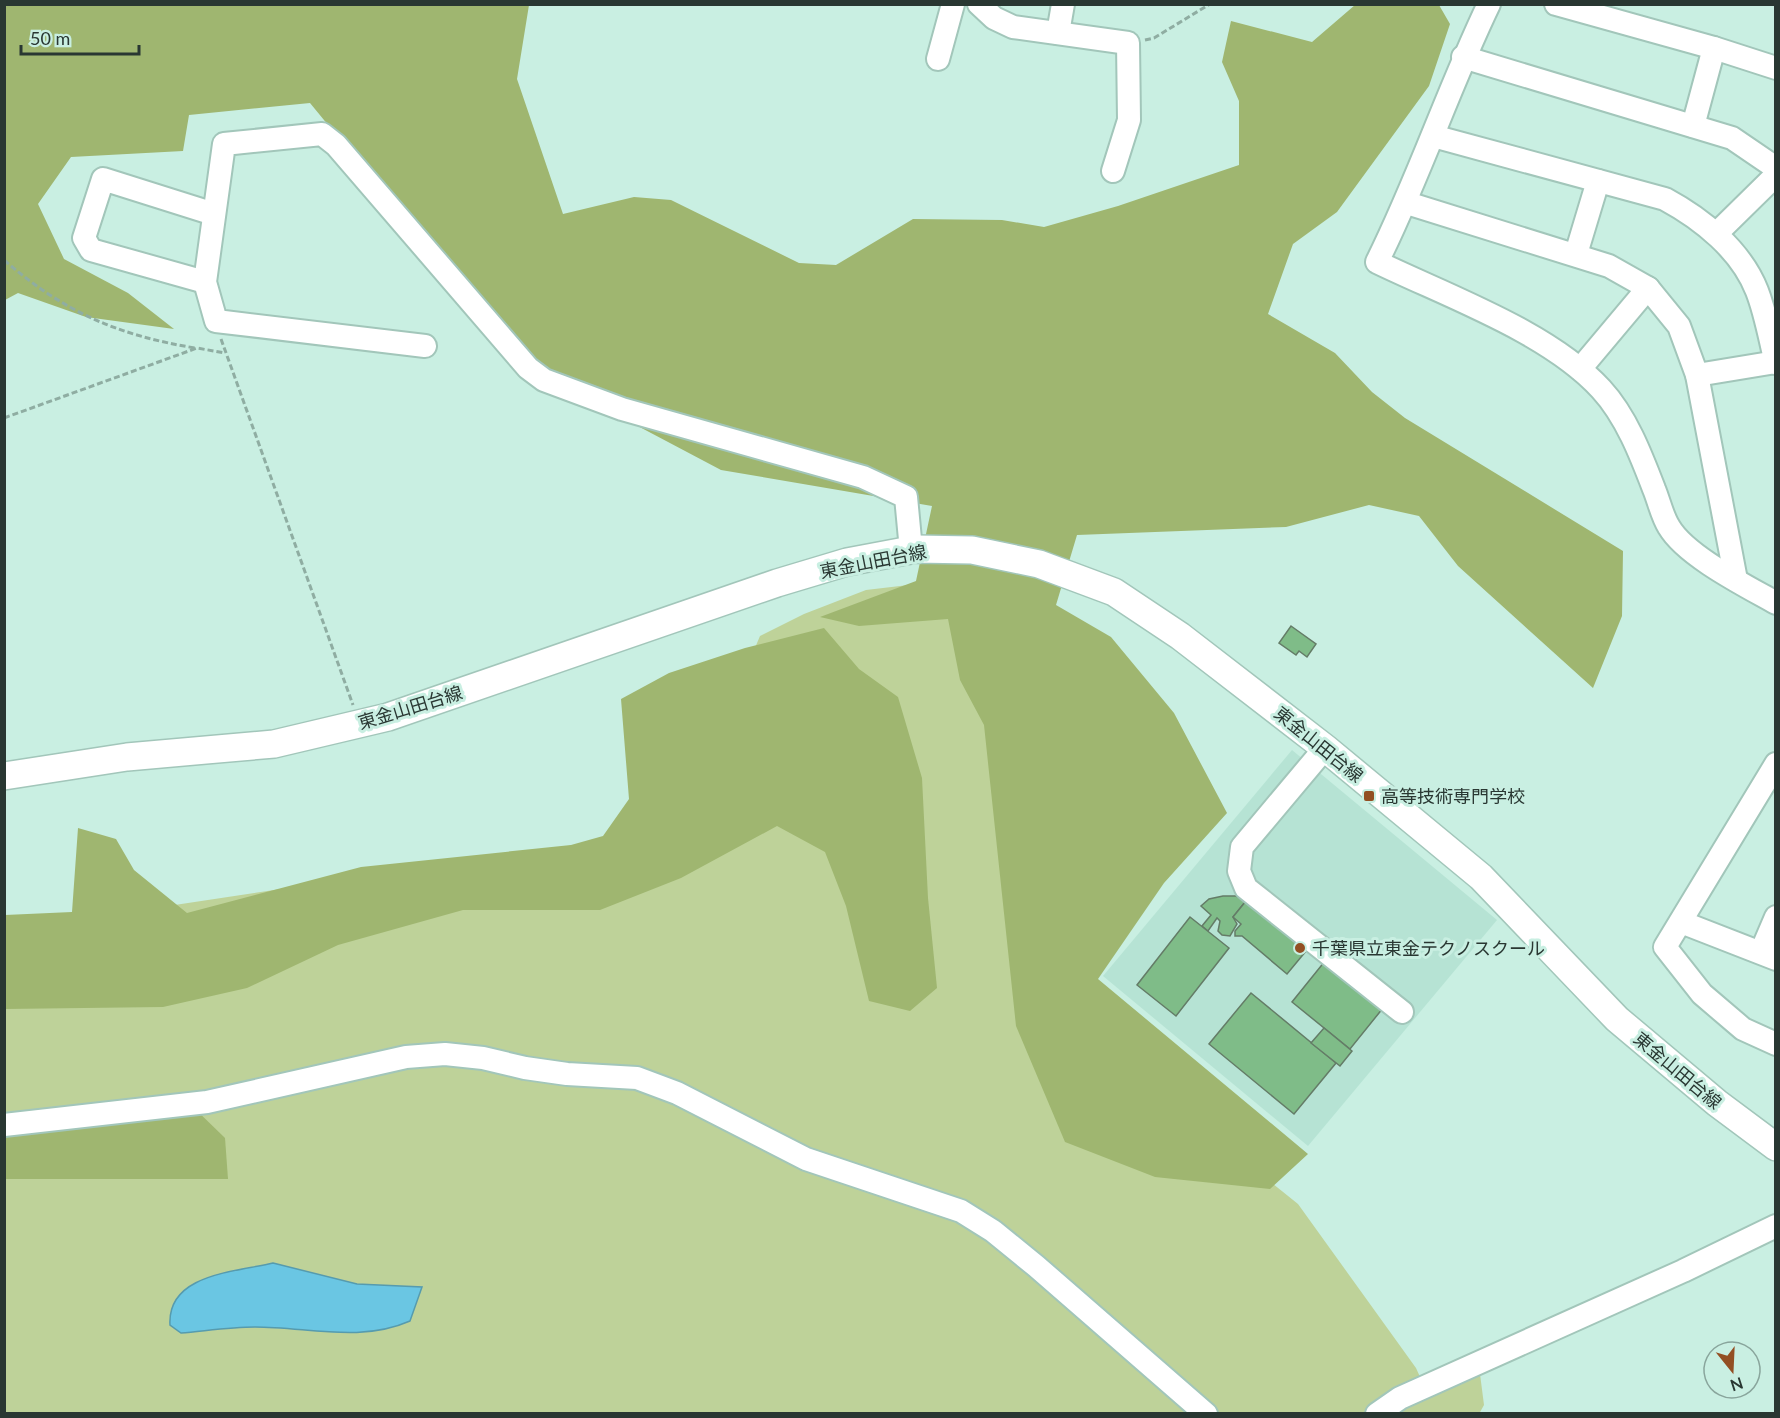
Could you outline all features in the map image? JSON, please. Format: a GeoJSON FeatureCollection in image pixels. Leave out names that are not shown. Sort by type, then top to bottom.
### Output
{"type":"FeatureCollection","features":[{"type":"Feature","properties":{"kind":"main road","name":"東金山田台線"},"geometry":{"type":"LineString","coordinates":[[4,776],[127,757],[274,744],[388,717],[777,583],[847,562],[911,550],[972,550],[1039,564],[1114,592],[1180,636],[1325,748],[1481,877],[1617,1019],[1716,1103],[1776,1147]]}},
{"type":"Feature","properties":{"kind":"street"},"geometry":{"type":"LineString","coordinates":[[938,59],[953,4]]}},
{"type":"Feature","properties":{"kind":"street"},"geometry":{"type":"LineString","coordinates":[[979,4],[994,18],[1013,27],[1128,44],[1129,120],[1113,171]]}},
{"type":"Feature","properties":{"kind":"street"},"geometry":{"type":"LineString","coordinates":[[1058,33],[1063,4]]}},
{"type":"Feature","properties":{"kind":"street"},"geometry":{"type":"LineString","coordinates":[[1489,4],[1463,57],[1407,203],[1377,262],[1544,342],[1580,369],[1602,389],[1619,414],[1641,454],[1668,526],[1681,543],[1736,580],[1776,603]]}},
{"type":"Feature","properties":{"kind":"street"},"geometry":{"type":"LineString","coordinates":[[1556,4],[1714,48],[1776,68]]}},
{"type":"Feature","properties":{"kind":"street"},"geometry":{"type":"LineString","coordinates":[[1694,126],[1714,48]]}},
{"type":"Feature","properties":{"kind":"street"},"geometry":{"type":"LineString","coordinates":[[1463,57],[1732,138],[1776,168]]}},
{"type":"Feature","properties":{"kind":"street"},"geometry":{"type":"LineString","coordinates":[[424,346],[216,321],[206,282],[224,144],[322,134],[336,145],[528,368],[544,380],[622,409],[863,477],[906,497],[911,550]]}},
{"type":"Feature","properties":{"kind":"street"},"geometry":{"type":"LineString","coordinates":[[1433,136],[1665,199],[1691,213],[1716,234],[1749,275],[1757,292],[1775,362],[1697,375]]}},
{"type":"Feature","properties":{"kind":"street"},"geometry":{"type":"LineString","coordinates":[[1716,234],[1776,175]]}},
{"type":"Feature","properties":{"kind":"street"},"geometry":{"type":"LineString","coordinates":[[206,282],[91,250],[84,238],[103,179],[214,214]]}},
{"type":"Feature","properties":{"kind":"street"},"geometry":{"type":"LineString","coordinates":[[1576,254],[1598,181]]}},
{"type":"Feature","properties":{"kind":"street"},"geometry":{"type":"LineString","coordinates":[[1407,203],[1576,254],[1609,266],[1648,288],[1679,326],[1697,375],[1736,580]]}},
{"type":"Feature","properties":{"kind":"street"},"geometry":{"type":"LineString","coordinates":[[1580,369],[1648,288]]}},
{"type":"Feature","properties":{"kind":"street"},"geometry":{"type":"LineString","coordinates":[[1325,748],[1242,847],[1239,871],[1246,888],[1402,1012]]}},
{"type":"Feature","properties":{"kind":"street"},"geometry":{"type":"LineString","coordinates":[[1774,771],[1665,947],[1702,994],[1718,1008],[1743,1029],[1776,1044]]}},
{"type":"Feature","properties":{"kind":"street"},"geometry":{"type":"LineString","coordinates":[[1681,922],[1768,955],[1776,917]]}},
{"type":"Feature","properties":{"kind":"street"},"geometry":{"type":"LineString","coordinates":[[4,1125],[207,1102],[406,1057],[445,1054],[483,1058],[525,1068],[567,1074],[636,1078],[677,1093],[806,1158],[961,1211],[993,1232],[1036,1266],[1206,1413]]}},
{"type":"Feature","properties":{"kind":"street"},"geometry":{"type":"LineString","coordinates":[[1377,1413],[1420,1388],[1683,1271],[1776,1226]]}},
{"type":"Feature","properties":{"kind":"path"},"geometry":{"type":"LineString","coordinates":[[1128,44],[1154,38],[1210,4]]}},
{"type":"Feature","properties":{"kind":"path"},"geometry":{"type":"LineString","coordinates":[[4,260],[37,289],[81,315],[123,333],[225,353]]}},
{"type":"Feature","properties":{"kind":"path"},"geometry":{"type":"LineString","coordinates":[[216,321],[225,353],[359,724]]}},
{"type":"Feature","properties":{"kind":"path"},"geometry":{"type":"LineString","coordinates":[[4,418],[197,348]]}},
{"type":"Feature","properties":{"kind":"shaded area","name":"千葉県立東金テクノスクール"},"geometry":{"type":"Polygon","coordinates":[[[1292,750],[1497,920],[1308,1146],[1103,976],[1292,750]]]}},
{"type":"Feature","properties":{"kind":"green space"},"geometry":{"type":"Polygon","coordinates":[[[5,5],[529,5],[517,79],[563,214],[634,197],[671,200],[799,263],[836,265],[913,219],[1002,220],[1044,227],[1118,206],[1239,165],[1239,101],[1222,62],[1231,21],[1312,42],[1355,5],[1439,5],[1450,24],[1429,86],[1337,212],[1293,244],[1268,314],[1335,353],[1372,392],[1405,418],[1623,551],[1622,616],[1593,688],[1458,566],[1419,516],[1369,505],[1286,527],[1077,535],[1056,605],[1111,637],[1174,713],[1227,813],[1164,883],[1098,979],[1308,1154],[1270,1189],[1155,1177],[1065,1142],[1016,1026],[984,725],[960,680],[948,619],[859,626],[820,617],[916,581],[932,506],[721,470],[528,368],[310,103],[189,115],[183,151],[71,157],[38,204],[64,259],[128,293],[174,329],[86,317],[18,293],[5,300],[5,5]]]}},
{"type":"Feature","properties":{"kind":"green space"},"geometry":{"type":"Polygon","coordinates":[[[934,582],[966,638],[996,765],[1032,990],[1298,1204],[1416,1368],[1429,1397],[1480,1374],[1484,1405],[1479,1414],[5,1414],[5,923],[115,914],[607,840],[719,733],[760,636],[804,614],[866,590],[934,582]]]}},
{"type":"Feature","properties":{"kind":"green space"},"geometry":{"type":"Polygon","coordinates":[[[824,628],[859,669],[898,697],[922,778],[928,898],[937,988],[910,1011],[869,1001],[846,906],[825,852],[777,826],[681,878],[600,910],[463,910],[338,945],[247,988],[163,1007],[5,1009],[5,915],[72,912],[78,828],[116,839],[134,870],[187,913],[361,867],[571,845],[603,836],[629,799],[621,699],[669,673],[745,648],[824,628]]]}},
{"type":"Feature","properties":{"kind":"green space"},"geometry":{"type":"Polygon","coordinates":[[[190,1104],[225,1138],[228,1179],[5,1179],[5,1114],[190,1104]]]}},
{"type":"Feature","properties":{"kind":"water"},"geometry":{"type":"Polygon","coordinates":[[[273,1263],[357,1284],[422,1287],[410,1321],[391,1328],[372,1331],[353,1333],[255,1327],[181,1333],[170,1325],[172,1308],[179,1295],[191,1285],[223,1273],[273,1263]]]}},
{"type":"Feature","properties":{"kind":"building"},"geometry":{"type":"Polygon","coordinates":[[[1291,626],[1316,644],[1307,657],[1299,651],[1296,655],[1279,643],[1291,626]]]}},
{"type":"Feature","properties":{"kind":"building"},"geometry":{"type":"Polygon","coordinates":[[[1236,896],[1245,902],[1233,917],[1237,924],[1230,936],[1222,935],[1218,931],[1220,921],[1217,918],[1208,931],[1202,926],[1211,915],[1201,906],[1209,899],[1236,896]]]}},
{"type":"Feature","properties":{"kind":"building"},"geometry":{"type":"Polygon","coordinates":[[[1250,896],[1311,945],[1287,974],[1242,936],[1235,936],[1235,931],[1241,924],[1233,917],[1250,896]]]}},
{"type":"Feature","properties":{"kind":"building"},"geometry":{"type":"Polygon","coordinates":[[[1190,917],[1229,948],[1176,1016],[1137,985],[1190,917]]]}},
{"type":"Feature","properties":{"kind":"building"},"geometry":{"type":"Polygon","coordinates":[[[1325,961],[1383,1008],[1350,1049],[1292,1002],[1325,961]]]}},
{"type":"Feature","properties":{"kind":"building"},"geometry":{"type":"Polygon","coordinates":[[[1251,993],[1336,1063],[1294,1114],[1209,1044],[1251,993]]]}},
{"type":"Feature","properties":{"kind":"building"},"geometry":{"type":"Polygon","coordinates":[[[1324,1028],[1352,1051],[1340,1066],[1311,1043],[1324,1028]]]}},
{"type":"Feature","properties":{"kind":"place","name":"高等技術専門学校"},"geometry":{"type":"Point","coordinates":[1369,796]}},
{"type":"Feature","properties":{"kind":"place","name":"千葉県立東金テクノスクール"},"geometry":{"type":"Point","coordinates":[1300,948]}}]}
